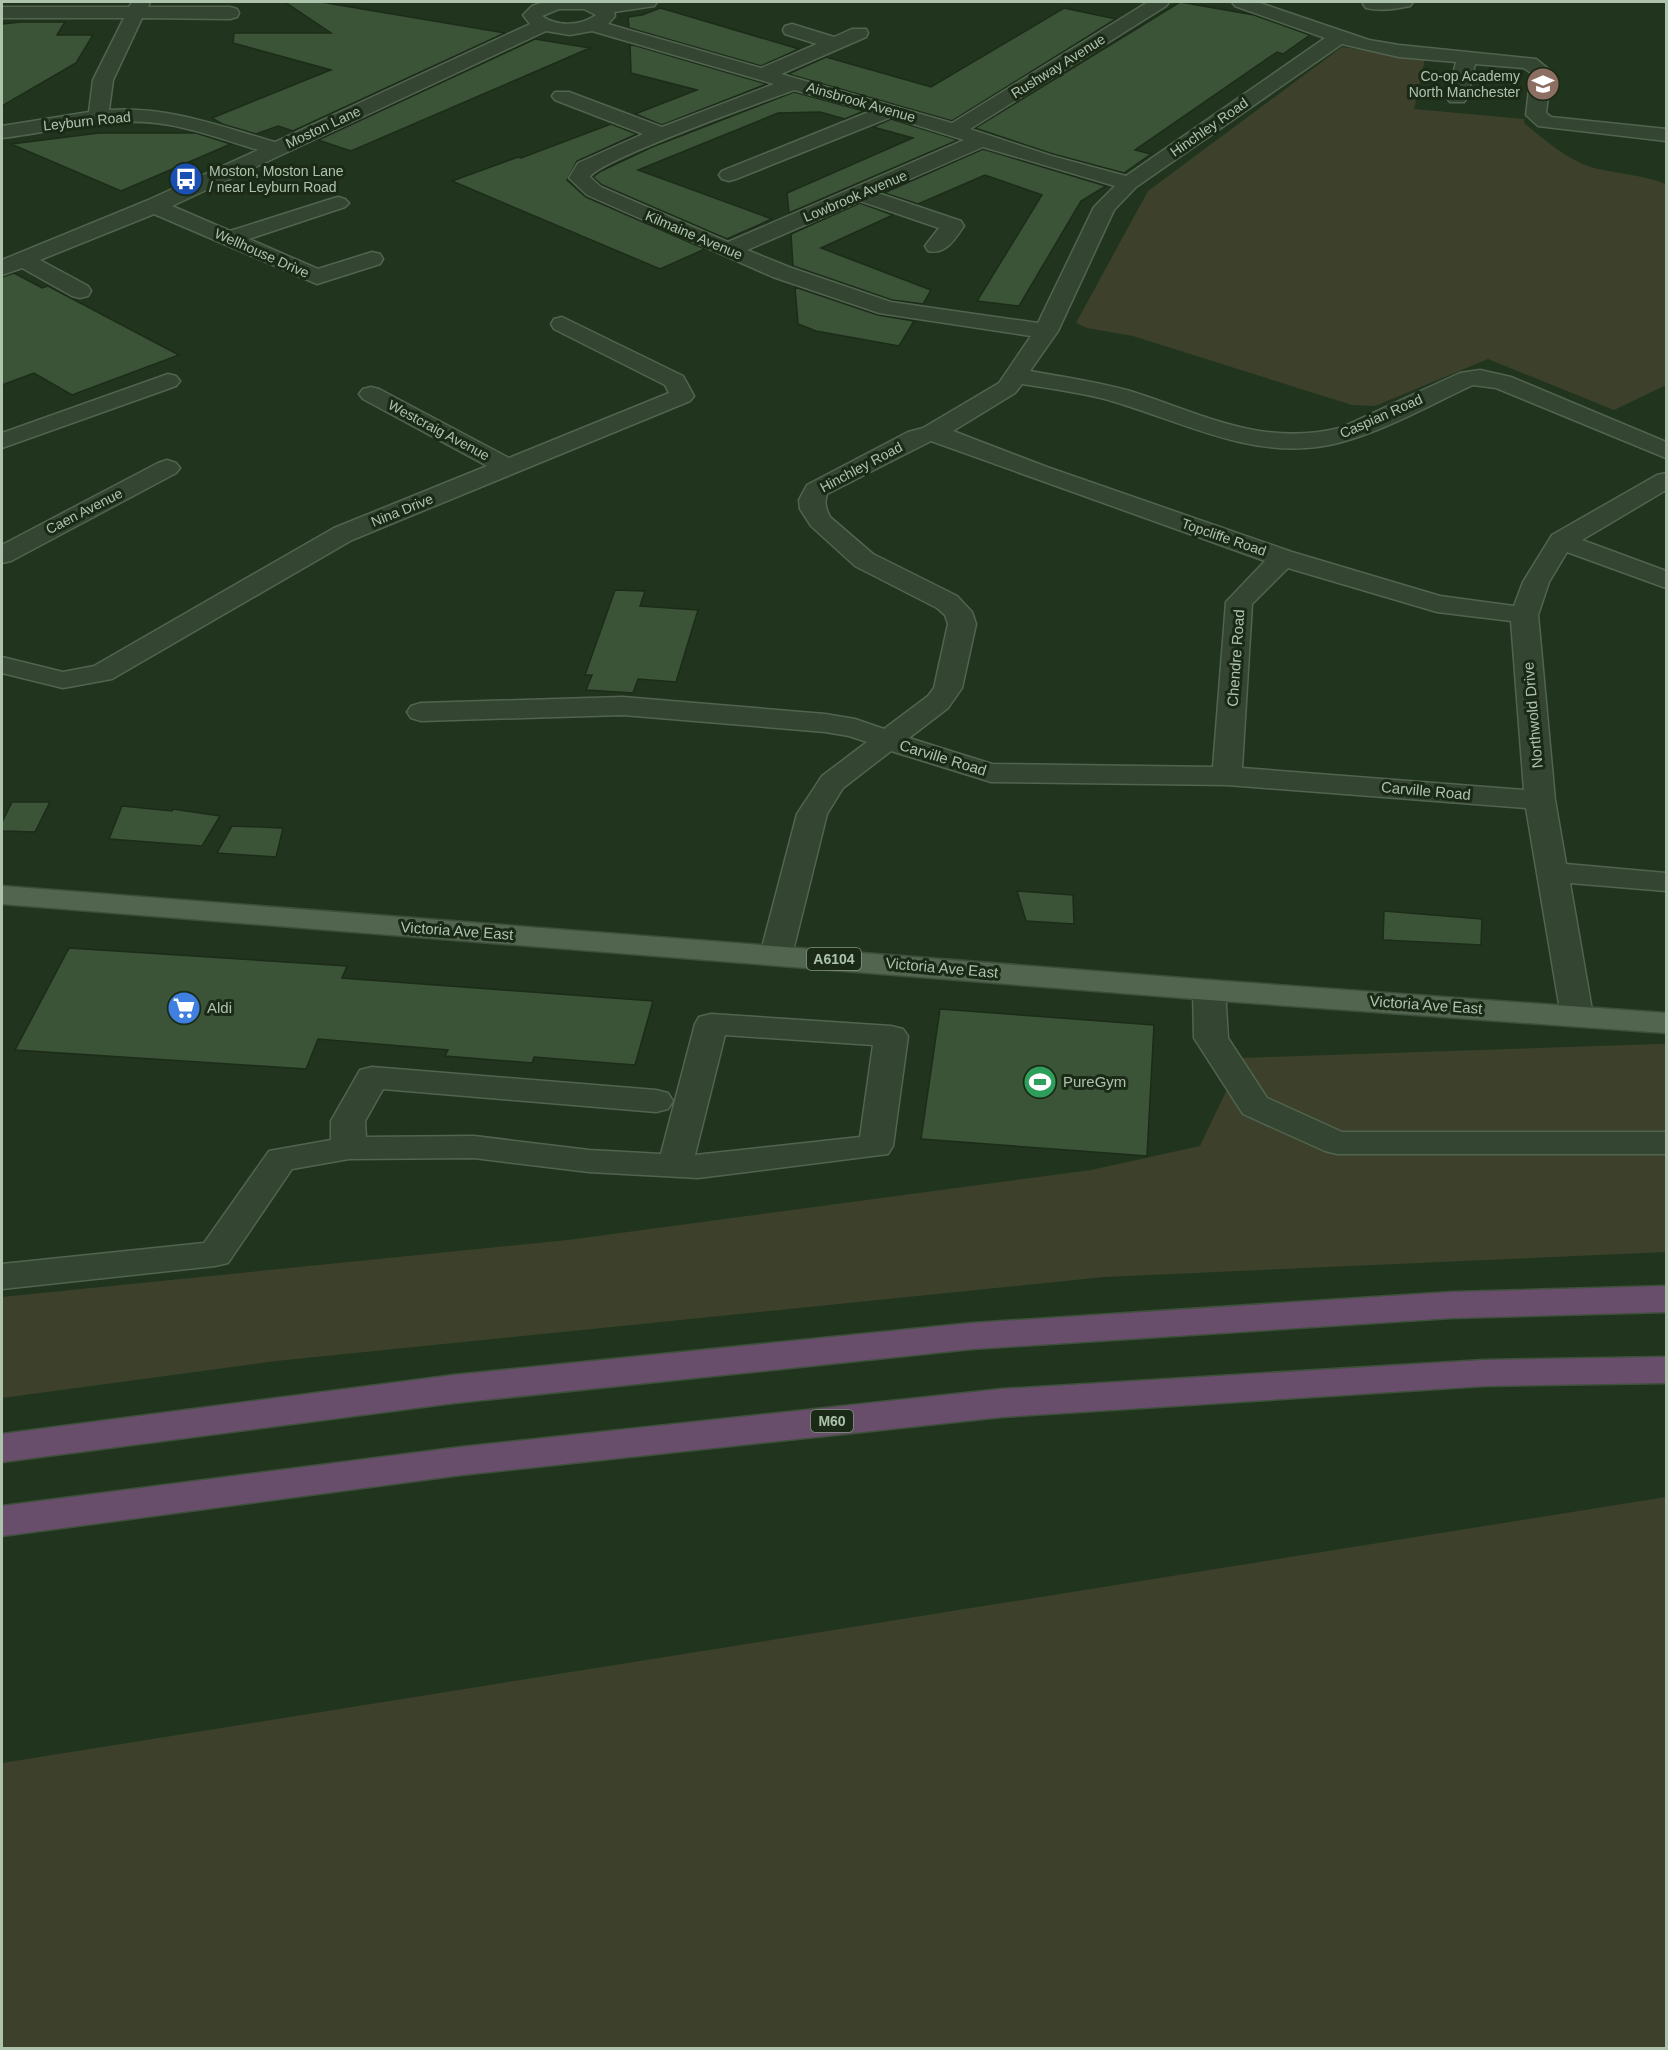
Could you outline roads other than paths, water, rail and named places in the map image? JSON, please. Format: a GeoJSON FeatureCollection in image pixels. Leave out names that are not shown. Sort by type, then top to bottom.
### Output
{"type":"FeatureCollection","features":[{"type":"Feature","properties":{"kind":"highway"},"geometry":{"type":"LineString","coordinates":[[2,1448],[454,1389],[972,1336],[1452,1305],[1666,1299]]}},
{"type":"Feature","properties":{"kind":"highway","name":"M60"},"geometry":{"type":"LineString","coordinates":[[2,1521],[461,1461],[1002,1403],[1484,1373],[1666,1370]]}},
{"type":"Feature","properties":{"kind":"main road","name":"Victoria Ave East"},"geometry":{"type":"LineString","coordinates":[[2,895],[1209,990],[1666,1023]]}},
{"type":"Feature","properties":{"kind":"street"},"geometry":{"type":"LineString","coordinates":[[544,11],[572,2],[596,16]]}},
{"type":"Feature","properties":{"kind":"street"},"geometry":{"type":"LineString","coordinates":[[544,11],[568,28],[596,16],[648,2]]}},
{"type":"Feature","properties":{"kind":"street","name":"Rushway Avenue"},"geometry":{"type":"LineString","coordinates":[[955,130],[1160,2]]}},
{"type":"Feature","properties":{"kind":"street"},"geometry":{"type":"LineString","coordinates":[[1241,2],[1366,45],[1399,51],[1523,62],[1542,71],[1536,115],[1545,122],[1666,135]]}},
{"type":"Feature","properties":{"kind":"street"},"geometry":{"type":"LineString","coordinates":[[1372,4],[1404,2]]}},
{"type":"Feature","properties":{"kind":"street"},"geometry":{"type":"LineString","coordinates":[[98,117],[103,80],[138,7]]}},
{"type":"Feature","properties":{"kind":"street"},"geometry":{"type":"LineString","coordinates":[[2,12],[138,7],[230,13]]}},
{"type":"Feature","properties":{"kind":"street","name":"Moston Lane"},"geometry":{"type":"LineString","coordinates":[[2,268],[154,206],[276,149],[544,11]]}},
{"type":"Feature","properties":{"kind":"street","name":"Ainsbrook Avenue"},"geometry":{"type":"LineString","coordinates":[[596,16],[679,52],[890,110],[982,140],[1129,183]]}},
{"type":"Feature","properties":{"kind":"street"},"geometry":{"type":"LineString","coordinates":[[792,30],[836,44]]}},
{"type":"Feature","properties":{"kind":"street"},"geometry":{"type":"LineString","coordinates":[[764,74],[859,33]]}},
{"type":"Feature","properties":{"kind":"street","name":"Hinchley Road"},"geometry":{"type":"LineString","coordinates":[[776,955],[812,814],[832,782],[938,702],[948,688],[962,624],[958,612],[947,602],[864,560],[820,521],[813,509],[812,500],[816,490],[917,437],[931,434],[1007,388],[1046,331],[1105,207],[1129,183],[1339,37]]}},
{"type":"Feature","properties":{"kind":"street"},"geometry":{"type":"LineString","coordinates":[[1457,98],[1467,57]]}},
{"type":"Feature","properties":{"kind":"street","name":"Kilmaine Avenue"},"geometry":{"type":"LineString","coordinates":[[794,83],[616,152],[585,167],[579,178],[594,191],[728,250],[781,272],[887,308],[1046,331]]}},
{"type":"Feature","properties":{"kind":"street"},"geometry":{"type":"LineString","coordinates":[[562,96],[661,134]]}},
{"type":"Feature","properties":{"kind":"street"},"geometry":{"type":"LineString","coordinates":[[729,175],[890,110]]}},
{"type":"Feature","properties":{"kind":"street","name":"Leyburn Road"},"geometry":{"type":"LineString","coordinates":[[2,132],[98,117],[137,116],[175,120],[276,149]]}},
{"type":"Feature","properties":{"kind":"street","name":"Lowbrook Avenue"},"geometry":{"type":"LineString","coordinates":[[728,250],[982,140]]}},
{"type":"Feature","properties":{"kind":"street"},"geometry":{"type":"LineString","coordinates":[[861,194],[953,226],[936,246]]}},
{"type":"Feature","properties":{"kind":"street"},"geometry":{"type":"LineString","coordinates":[[231,238],[338,203]]}},
{"type":"Feature","properties":{"kind":"street","name":"Wellhouse Drive"},"geometry":{"type":"LineString","coordinates":[[154,206],[317,277],[372,259]]}},
{"type":"Feature","properties":{"kind":"street"},"geometry":{"type":"LineString","coordinates":[[24,260],[80,291]]}},
{"type":"Feature","properties":{"kind":"street","name":"Nina Drive"},"geometry":{"type":"LineString","coordinates":[[2,665],[63,680],[102,674],[343,534],[581,439],[681,396],[675,381],[562,324]]}},
{"type":"Feature","properties":{"kind":"street","name":"Caspian Road"},"geometry":{"type":"LineString","coordinates":[[1016,376],[1120,396],[1238,436],[1289,442],[1319,440],[1348,433],[1457,382],[1480,377],[1503,382],[1666,451]]}},
{"type":"Feature","properties":{"kind":"street"},"geometry":{"type":"LineString","coordinates":[[2,441],[168,381]]}},
{"type":"Feature","properties":{"kind":"street","name":"Westcraig Avenue"},"geometry":{"type":"LineString","coordinates":[[371,394],[507,467]]}},
{"type":"Feature","properties":{"kind":"street","name":"Topcliffe Road"},"geometry":{"type":"LineString","coordinates":[[931,434],[944,436],[1038,472],[1283,558],[1437,604],[1524,615]]}},
{"type":"Feature","properties":{"kind":"street","name":"Caen Avenue"},"geometry":{"type":"LineString","coordinates":[[2,555],[167,468]]}},
{"type":"Feature","properties":{"kind":"street","name":"Northwold Drive"},"geometry":{"type":"LineString","coordinates":[[1577,1016],[1540,800],[1524,615],[1536,582],[1561,541],[1666,480]]}},
{"type":"Feature","properties":{"kind":"street"},"geometry":{"type":"LineString","coordinates":[[1561,541],[1666,580]]}},
{"type":"Feature","properties":{"kind":"street","name":"Chendre Road"},"geometry":{"type":"LineString","coordinates":[[1227,776],[1239,602],[1283,558]]}},
{"type":"Feature","properties":{"kind":"street","name":"Carville Road"},"geometry":{"type":"LineString","coordinates":[[421,712],[623,706],[825,723],[855,728],[932,756],[991,773],[1227,776],[1540,800]]}},
{"type":"Feature","properties":{"kind":"street"},"geometry":{"type":"LineString","coordinates":[[1551,872],[1666,882]]}},
{"type":"Feature","properties":{"kind":"street"},"geometry":{"type":"LineString","coordinates":[[1209,990],[1211,1038],[1255,1106],[1337,1143],[1666,1143]]}},
{"type":"Feature","properties":{"kind":"street"},"geometry":{"type":"LineString","coordinates":[[2,1277],[215,1254],[281,1159],[349,1148],[474,1147],[589,1161],[675,1166],[698,1167],[876,1146],[891,1036],[711,1024],[675,1166]]}},
{"type":"Feature","properties":{"kind":"street"},"geometry":{"type":"LineString","coordinates":[[349,1148],[348,1122],[372,1078],[656,1101]]}},
{"type":"Feature","properties":{"kind":"place","name":"Co-op Academy North Manchester"},"geometry":{"type":"Point","coordinates":[1543,84]}},
{"type":"Feature","properties":{"kind":"place","name":"Moston, Moston Lane / near Leyburn Road"},"geometry":{"type":"Point","coordinates":[186,179]}},
{"type":"Feature","properties":{"kind":"place","name":"Aldi"},"geometry":{"type":"Point","coordinates":[184,1008]}},
{"type":"Feature","properties":{"kind":"place","name":"PureGym"},"geometry":{"type":"Point","coordinates":[1040,1082]}}]}
